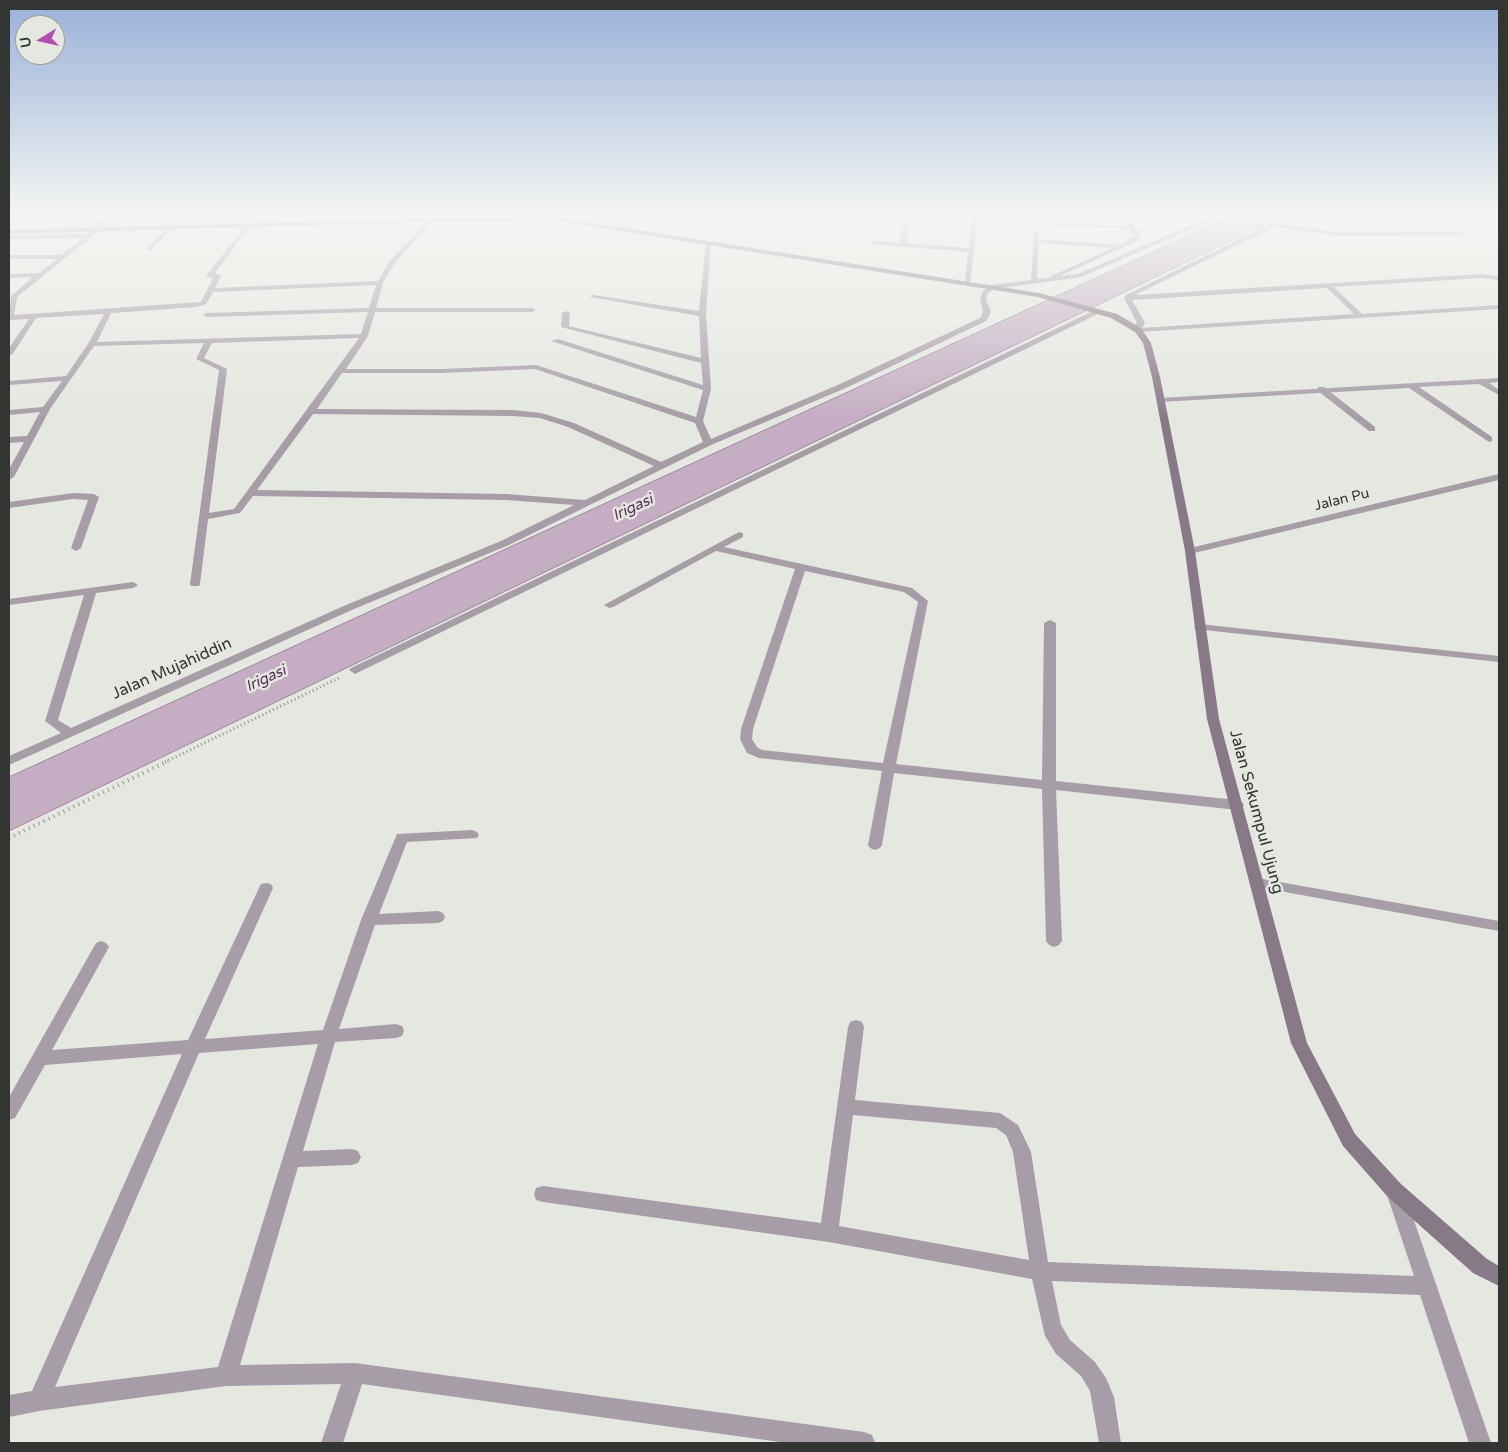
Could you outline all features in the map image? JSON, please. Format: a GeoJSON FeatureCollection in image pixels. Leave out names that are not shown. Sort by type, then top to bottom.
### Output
{"type":"FeatureCollection","features":[{"type":"Feature","properties":{"kind":"main road"},"geometry":{"type":"LineString","coordinates":[[973,284],[1039,295],[1097,310],[1120,318],[1136,329]]}},
{"type":"Feature","properties":{"kind":"main road","name":"Jalan Sekumpul Ujung"},"geometry":{"type":"LineString","coordinates":[[1136,329],[1147,343],[1190,551],[1213,719],[1299,1043],[1349,1140],[1394,1190],[1480,1266],[1499,1277]]}},
{"type":"Feature","properties":{"kind":"street"},"geometry":{"type":"LineString","coordinates":[[29,284],[12,297],[9,318],[197,305],[204,303],[215,284]]}},
{"type":"Feature","properties":{"kind":"street"},"geometry":{"type":"LineString","coordinates":[[212,290],[343,284]]}},
{"type":"Feature","properties":{"kind":"street"},"geometry":{"type":"LineString","coordinates":[[204,517],[237,511],[248,493],[311,411],[364,336],[379,284]]}},
{"type":"Feature","properties":{"kind":"street"},"geometry":{"type":"LineString","coordinates":[[705,284],[702,314],[707,389],[699,420],[708,443]]}},
{"type":"Feature","properties":{"kind":"street"},"geometry":{"type":"LineString","coordinates":[[992,287],[1019,284]]}},
{"type":"Feature","properties":{"kind":"street"},"geometry":{"type":"LineString","coordinates":[[1127,298],[1129,295],[1152,284]]}},
{"type":"Feature","properties":{"kind":"street"},"geometry":{"type":"LineString","coordinates":[[1127,298],[1349,284]]}},
{"type":"Feature","properties":{"kind":"street"},"geometry":{"type":"LineString","coordinates":[[1328,285],[1360,316]]}},
{"type":"Feature","properties":{"kind":"street","name":"Jalan Mujahiddin"},"geometry":{"type":"LineString","coordinates":[[9,761],[350,607],[505,543],[708,443],[843,386],[983,319],[987,312],[983,299],[985,292],[992,287]]}},
{"type":"Feature","properties":{"kind":"street"},"geometry":{"type":"LineString","coordinates":[[593,297],[702,314]]}},
{"type":"Feature","properties":{"kind":"street"},"geometry":{"type":"LineString","coordinates":[[1127,298],[1141,323],[1136,329]]}},
{"type":"Feature","properties":{"kind":"street"},"geometry":{"type":"LineString","coordinates":[[1136,329],[1499,307]]}},
{"type":"Feature","properties":{"kind":"street"},"geometry":{"type":"LineString","coordinates":[[10,474],[46,409],[92,344],[109,310]]}},
{"type":"Feature","properties":{"kind":"street"},"geometry":{"type":"LineString","coordinates":[[207,315],[371,310],[532,310]]}},
{"type":"Feature","properties":{"kind":"street"},"geometry":{"type":"LineString","coordinates":[[355,670],[1097,310]]}},
{"type":"Feature","properties":{"kind":"street"},"geometry":{"type":"LineString","coordinates":[[566,313],[565,326],[704,361]]}},
{"type":"Feature","properties":{"kind":"street"},"geometry":{"type":"LineString","coordinates":[[9,353],[35,315]]}},
{"type":"Feature","properties":{"kind":"street"},"geometry":{"type":"LineString","coordinates":[[92,344],[364,336]]}},
{"type":"Feature","properties":{"kind":"street"},"geometry":{"type":"LineString","coordinates":[[195,584],[223,369],[200,359],[200,354],[210,340]]}},
{"type":"Feature","properties":{"kind":"street"},"geometry":{"type":"LineString","coordinates":[[555,341],[707,389]]}},
{"type":"Feature","properties":{"kind":"street"},"geometry":{"type":"LineString","coordinates":[[340,371],[452,371],[536,368],[699,420]]}},
{"type":"Feature","properties":{"kind":"street"},"geometry":{"type":"LineString","coordinates":[[9,383],[67,378]]}},
{"type":"Feature","properties":{"kind":"street"},"geometry":{"type":"LineString","coordinates":[[1160,400],[1320,389],[1499,380]]}},
{"type":"Feature","properties":{"kind":"street"},"geometry":{"type":"LineString","coordinates":[[1481,381],[1499,394]]}},
{"type":"Feature","properties":{"kind":"street"},"geometry":{"type":"LineString","coordinates":[[1410,385],[1489,439]]}},
{"type":"Feature","properties":{"kind":"street"},"geometry":{"type":"LineString","coordinates":[[9,412],[46,409]]}},
{"type":"Feature","properties":{"kind":"street"},"geometry":{"type":"LineString","coordinates":[[311,411],[513,413],[541,416],[571,425],[662,466]]}},
{"type":"Feature","properties":{"kind":"street"},"geometry":{"type":"LineString","coordinates":[[9,440],[29,438]]}},
{"type":"Feature","properties":{"kind":"street","name":"Jalan Pu"},"geometry":{"type":"LineString","coordinates":[[1190,551],[1499,477]]}},
{"type":"Feature","properties":{"kind":"street"},"geometry":{"type":"LineString","coordinates":[[248,493],[506,497],[585,503]]}},
{"type":"Feature","properties":{"kind":"street"},"geometry":{"type":"LineString","coordinates":[[9,505],[73,496],[94,497],[76,548]]}},
{"type":"Feature","properties":{"kind":"street"},"geometry":{"type":"LineString","coordinates":[[609,605],[739,535]]}},
{"type":"Feature","properties":{"kind":"street"},"geometry":{"type":"LineString","coordinates":[[715,548],[908,590],[923,601],[889,766],[875,846]]}},
{"type":"Feature","properties":{"kind":"street"},"geometry":{"type":"LineString","coordinates":[[801,567],[747,729],[746,739],[752,750],[759,754],[889,766],[1049,786],[1237,805]]}},
{"type":"Feature","properties":{"kind":"street"},"geometry":{"type":"LineString","coordinates":[[9,602],[133,586]]}},
{"type":"Feature","properties":{"kind":"street"},"geometry":{"type":"LineString","coordinates":[[70,733],[51,721],[91,591]]}},
{"type":"Feature","properties":{"kind":"street"},"geometry":{"type":"LineString","coordinates":[[1050,623],[1049,786],[1054,941]]}},
{"type":"Feature","properties":{"kind":"street"},"geometry":{"type":"LineString","coordinates":[[226,1376],[329,1035],[369,920],[402,837],[472,835]]}},
{"type":"Feature","properties":{"kind":"street"},"geometry":{"type":"LineString","coordinates":[[38,1400],[194,1045],[266,888]]}},
{"type":"Feature","properties":{"kind":"street"},"geometry":{"type":"LineString","coordinates":[[369,920],[438,917]]}},
{"type":"Feature","properties":{"kind":"street"},"geometry":{"type":"LineString","coordinates":[[9,1113],[101,947]]}},
{"type":"Feature","properties":{"kind":"street"},"geometry":{"type":"LineString","coordinates":[[829,1233],[856,1028]]}},
{"type":"Feature","properties":{"kind":"street"},"geometry":{"type":"LineString","coordinates":[[39,1058],[396,1031]]}},
{"type":"Feature","properties":{"kind":"street"},"geometry":{"type":"LineString","coordinates":[[846,1107],[1000,1121],[1012,1130],[1022,1152],[1040,1271],[1052,1329],[1063,1347],[1088,1370],[1099,1385],[1103,1397],[1110,1443]]}},
{"type":"Feature","properties":{"kind":"street"},"geometry":{"type":"LineString","coordinates":[[291,1159],[352,1157]]}},
{"type":"Feature","properties":{"kind":"street"},"geometry":{"type":"LineString","coordinates":[[1394,1190],[1480,1443]]}},
{"type":"Feature","properties":{"kind":"street"},"geometry":{"type":"LineString","coordinates":[[544,1194],[829,1233],[1040,1271],[1426,1286]]}},
{"type":"Feature","properties":{"kind":"street"},"geometry":{"type":"LineString","coordinates":[[9,1406],[38,1400],[226,1376],[355,1373],[864,1443]]}},
{"type":"Feature","properties":{"kind":"street"},"geometry":{"type":"LineString","coordinates":[[332,1443],[355,1373]]}},
{"type":"Feature","properties":{"kind":"lane"},"geometry":{"type":"LineString","coordinates":[[1320,389],[1372,429]]}},
{"type":"Feature","properties":{"kind":"lane"},"geometry":{"type":"LineString","coordinates":[[1199,627],[1499,660]]}},
{"type":"Feature","properties":{"kind":"lane"},"geometry":{"type":"LineString","coordinates":[[1257,884],[1499,926]]}},
{"type":"Feature","properties":{"kind":"path"},"geometry":{"type":"LineString","coordinates":[[9,838],[355,670]]}},
{"type":"Feature","properties":{"kind":"water","name":"Irigasi"},"geometry":{"type":"Polygon","coordinates":[[[1083,284],[1142,284],[9,831],[9,777],[1083,284]]]}}]}
